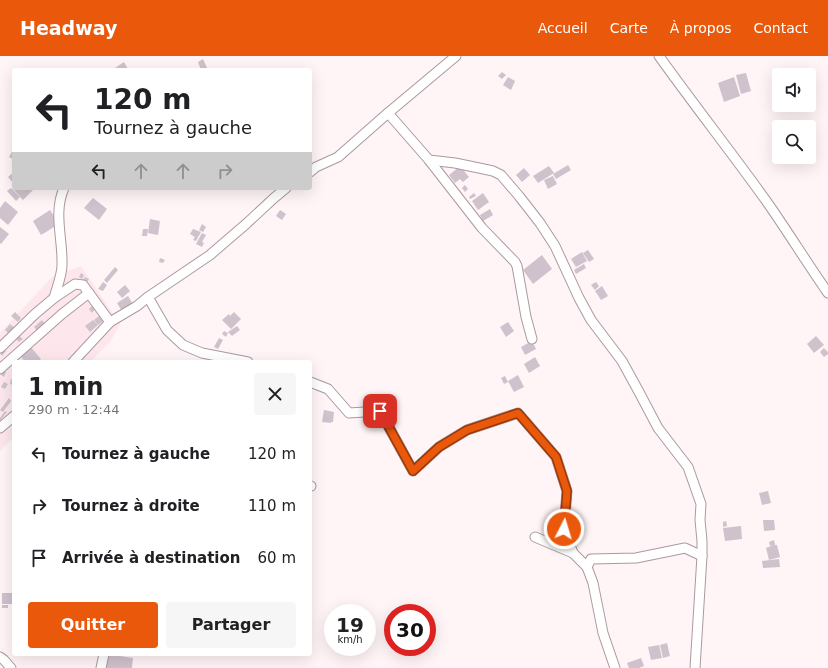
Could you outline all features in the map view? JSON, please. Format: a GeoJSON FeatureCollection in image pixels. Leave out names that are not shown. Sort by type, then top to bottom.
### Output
{"type":"FeatureCollection","features":[{"type":"Feature","properties":{"kind":"street"},"geometry":{"type":"LineString","coordinates":[[312,170],[316,167],[338,158],[388,113],[456,56]]}},
{"type":"Feature","properties":{"kind":"street"},"geometry":{"type":"LineString","coordinates":[[659,56],[768,204],[828,293]]}},
{"type":"Feature","properties":{"kind":"street"},"geometry":{"type":"LineString","coordinates":[[388,113],[429,160],[482,228],[515,262],[532,339]]}},
{"type":"Feature","properties":{"kind":"street"},"geometry":{"type":"LineString","coordinates":[[429,160],[455,163],[493,171],[501,175],[519,196],[540,223],[555,246],[579,298],[592,320],[622,361],[658,428],[688,467],[701,504],[700,520],[702,556],[695,668]]}},
{"type":"Feature","properties":{"kind":"street"},"geometry":{"type":"LineString","coordinates":[[54,298],[62,267],[58,213],[63,190]]}},
{"type":"Feature","properties":{"kind":"street"},"geometry":{"type":"LineString","coordinates":[[75,360],[110,322],[123,315],[210,255],[284,190]]}},
{"type":"Feature","properties":{"kind":"street"},"geometry":{"type":"LineString","coordinates":[[0,348],[35,314],[54,298],[75,284],[83,285],[110,322]]}},
{"type":"Feature","properties":{"kind":"street"},"geometry":{"type":"LineString","coordinates":[[0,369],[89,292]]}},
{"type":"Feature","properties":{"kind":"street"},"geometry":{"type":"LineString","coordinates":[[148,297],[167,330],[183,346],[202,353],[238,360]]}},
{"type":"Feature","properties":{"kind":"street"},"geometry":{"type":"LineString","coordinates":[[312,383],[328,389],[349,413],[380,411],[413,471],[439,447],[467,430],[518,413],[556,457],[567,491],[564,529],[573,553]]}},
{"type":"Feature","properties":{"kind":"street"},"geometry":{"type":"LineString","coordinates":[[0,428],[12,420]]}},
{"type":"Feature","properties":{"kind":"street"},"geometry":{"type":"LineString","coordinates":[[535,537],[573,553],[587,567],[593,583],[603,633],[615,668]]}},
{"type":"Feature","properties":{"kind":"street"},"geometry":{"type":"LineString","coordinates":[[587,567],[591,559],[636,558],[685,548],[702,556]]}},
{"type":"Feature","properties":{"kind":"street"},"geometry":{"type":"LineString","coordinates":[[101,668],[104,656]]}},
{"type":"Feature","properties":{"kind":"street"},"geometry":{"type":"LineString","coordinates":[[0,657],[11,668]]}},
{"type":"Feature","properties":{"kind":"shaded area"},"geometry":{"type":"Polygon","coordinates":[[[81,266],[120,324],[110,342],[92,360],[12,360],[12,439],[0,451],[0,333],[53,276],[81,266]]]}},
{"type":"Feature","properties":{"kind":"building"},"geometry":{"type":"Polygon","coordinates":[[[203,59],[207,68],[200,68],[198,62],[203,59]]]}},
{"type":"Feature","properties":{"kind":"building"},"geometry":{"type":"Polygon","coordinates":[[[124,62],[127,68],[115,68],[124,62]]]}},
{"type":"Feature","properties":{"kind":"building"},"geometry":{"type":"Polygon","coordinates":[[[502,72],[506,75],[502,79],[498,76],[502,72]]]}},
{"type":"Feature","properties":{"kind":"building"},"geometry":{"type":"Polygon","coordinates":[[[746,73],[751,91],[741,94],[736,75],[746,73]]]}},
{"type":"Feature","properties":{"kind":"building"},"geometry":{"type":"Polygon","coordinates":[[[508,77],[515,81],[511,90],[503,85],[508,77]]]}},
{"type":"Feature","properties":{"kind":"building"},"geometry":{"type":"Polygon","coordinates":[[[734,77],[740,96],[724,102],[718,83],[734,77]]]}},
{"type":"Feature","properties":{"kind":"building"},"geometry":{"type":"Polygon","coordinates":[[[12,152],[12,159],[9,157],[12,152]]]}},
{"type":"Feature","properties":{"kind":"building"},"geometry":{"type":"Polygon","coordinates":[[[568,165],[571,170],[556,179],[553,174],[568,165]]]}},
{"type":"Feature","properties":{"kind":"building"},"geometry":{"type":"Polygon","coordinates":[[[460,166],[469,177],[463,182],[460,179],[455,183],[449,175],[460,166]]]}},
{"type":"Feature","properties":{"kind":"building"},"geometry":{"type":"Polygon","coordinates":[[[549,166],[554,173],[538,183],[533,176],[549,166]]]}},
{"type":"Feature","properties":{"kind":"building"},"geometry":{"type":"Polygon","coordinates":[[[524,168],[530,175],[522,182],[516,175],[524,168]]]}},
{"type":"Feature","properties":{"kind":"building"},"geometry":{"type":"Polygon","coordinates":[[[12,174],[12,182],[8,177],[12,174]]]}},
{"type":"Feature","properties":{"kind":"building"},"geometry":{"type":"Polygon","coordinates":[[[553,176],[557,184],[548,189],[544,180],[553,176]]]}},
{"type":"Feature","properties":{"kind":"building"},"geometry":{"type":"Polygon","coordinates":[[[465,185],[468,189],[465,192],[462,188],[465,185]]]}},
{"type":"Feature","properties":{"kind":"building"},"geometry":{"type":"Polygon","coordinates":[[[11,188],[20,197],[16,201],[7,191],[11,188]]]}},
{"type":"Feature","properties":{"kind":"building"},"geometry":{"type":"Polygon","coordinates":[[[14,190],[33,190],[23,200],[14,190]]]}},
{"type":"Feature","properties":{"kind":"building"},"geometry":{"type":"Polygon","coordinates":[[[474,193],[476,196],[470,199],[469,197],[474,193]]]}},
{"type":"Feature","properties":{"kind":"building"},"geometry":{"type":"Polygon","coordinates":[[[483,193],[489,202],[478,210],[472,201],[483,193]]]}},
{"type":"Feature","properties":{"kind":"building"},"geometry":{"type":"Polygon","coordinates":[[[93,198],[107,209],[99,220],[84,208],[93,198]]]}},
{"type":"Feature","properties":{"kind":"building"},"geometry":{"type":"Polygon","coordinates":[[[5,201],[18,212],[8,225],[0,218],[0,208],[5,201]]]}},
{"type":"Feature","properties":{"kind":"building"},"geometry":{"type":"Polygon","coordinates":[[[490,209],[493,215],[483,221],[480,215],[490,209]]]}},
{"type":"Feature","properties":{"kind":"building"},"geometry":{"type":"Polygon","coordinates":[[[50,210],[59,224],[41,235],[33,221],[50,210]]]}},
{"type":"Feature","properties":{"kind":"building"},"geometry":{"type":"Polygon","coordinates":[[[280,210],[286,214],[282,220],[276,216],[280,210]]]}},
{"type":"Feature","properties":{"kind":"building"},"geometry":{"type":"Polygon","coordinates":[[[150,219],[160,221],[158,235],[148,233],[150,219]]]}},
{"type":"Feature","properties":{"kind":"building"},"geometry":{"type":"Polygon","coordinates":[[[202,224],[206,227],[203,232],[199,230],[202,224]]]}},
{"type":"Feature","properties":{"kind":"building"},"geometry":{"type":"Polygon","coordinates":[[[0,227],[9,234],[1,244],[0,243],[0,227]]]}},
{"type":"Feature","properties":{"kind":"building"},"geometry":{"type":"Polygon","coordinates":[[[143,229],[148,229],[147,236],[142,236],[143,229]]]}},
{"type":"Feature","properties":{"kind":"building"},"geometry":{"type":"Polygon","coordinates":[[[193,229],[201,232],[196,241],[193,240],[195,237],[190,234],[193,229]]]}},
{"type":"Feature","properties":{"kind":"building"},"geometry":{"type":"Polygon","coordinates":[[[202,233],[206,235],[202,242],[204,243],[202,247],[196,244],[202,233]]]}},
{"type":"Feature","properties":{"kind":"building"},"geometry":{"type":"Polygon","coordinates":[[[588,250],[594,259],[589,262],[583,253],[588,250]]]}},
{"type":"Feature","properties":{"kind":"building"},"geometry":{"type":"Polygon","coordinates":[[[582,252],[587,261],[576,267],[571,259],[582,252]]]}},
{"type":"Feature","properties":{"kind":"building"},"geometry":{"type":"Polygon","coordinates":[[[542,255],[552,269],[533,284],[523,270],[542,255]]]}},
{"type":"Feature","properties":{"kind":"building"},"geometry":{"type":"Polygon","coordinates":[[[160,258],[165,260],[163,263],[159,262],[160,258]]]}},
{"type":"Feature","properties":{"kind":"building"},"geometry":{"type":"Polygon","coordinates":[[[584,264],[586,268],[576,274],[574,270],[584,264]]]}},
{"type":"Feature","properties":{"kind":"building"},"geometry":{"type":"Polygon","coordinates":[[[115,267],[118,270],[107,283],[104,280],[115,267]]]}},
{"type":"Feature","properties":{"kind":"building"},"geometry":{"type":"Polygon","coordinates":[[[81,273],[84,275],[82,279],[79,277],[81,273]]]}},
{"type":"Feature","properties":{"kind":"building"},"geometry":{"type":"Polygon","coordinates":[[[85,277],[89,279],[87,282],[83,280],[85,277]]]}},
{"type":"Feature","properties":{"kind":"building"},"geometry":{"type":"Polygon","coordinates":[[[103,282],[107,285],[103,291],[98,289],[103,282]]]}},
{"type":"Feature","properties":{"kind":"building"},"geometry":{"type":"Polygon","coordinates":[[[596,282],[599,286],[595,290],[591,285],[596,282]]]}},
{"type":"Feature","properties":{"kind":"building"},"geometry":{"type":"Polygon","coordinates":[[[125,285],[130,291],[122,298],[117,292],[125,285]]]}},
{"type":"Feature","properties":{"kind":"building"},"geometry":{"type":"Polygon","coordinates":[[[602,286],[608,296],[601,300],[595,291],[602,286]]]}},
{"type":"Feature","properties":{"kind":"building"},"geometry":{"type":"Polygon","coordinates":[[[128,296],[134,306],[123,313],[117,303],[128,296]]]}},
{"type":"Feature","properties":{"kind":"building"},"geometry":{"type":"Polygon","coordinates":[[[92,306],[95,309],[92,313],[89,309],[92,306]]]}},
{"type":"Feature","properties":{"kind":"building"},"geometry":{"type":"Polygon","coordinates":[[[15,312],[21,318],[18,322],[11,316],[15,312]]]}},
{"type":"Feature","properties":{"kind":"building"},"geometry":{"type":"Polygon","coordinates":[[[234,312],[241,319],[231,329],[222,320],[234,312]]]}},
{"type":"Feature","properties":{"kind":"building"},"geometry":{"type":"Polygon","coordinates":[[[99,316],[103,321],[98,325],[94,320],[99,316]]]}},
{"type":"Feature","properties":{"kind":"building"},"geometry":{"type":"Polygon","coordinates":[[[42,320],[46,325],[38,332],[34,327],[42,320]]]}},
{"type":"Feature","properties":{"kind":"building"},"geometry":{"type":"Polygon","coordinates":[[[93,320],[98,325],[90,332],[85,326],[93,320]]]}},
{"type":"Feature","properties":{"kind":"building"},"geometry":{"type":"Polygon","coordinates":[[[508,322],[514,331],[506,337],[500,327],[508,322]]]}},
{"type":"Feature","properties":{"kind":"building"},"geometry":{"type":"Polygon","coordinates":[[[10,324],[15,328],[9,334],[5,330],[10,324]]]}},
{"type":"Feature","properties":{"kind":"building"},"geometry":{"type":"Polygon","coordinates":[[[237,326],[240,330],[232,336],[228,332],[237,326]]]}},
{"type":"Feature","properties":{"kind":"building"},"geometry":{"type":"Polygon","coordinates":[[[224,331],[228,333],[226,337],[222,334],[224,331]]]}},
{"type":"Feature","properties":{"kind":"building"},"geometry":{"type":"Polygon","coordinates":[[[18,335],[23,339],[19,342],[15,338],[18,335]]]}},
{"type":"Feature","properties":{"kind":"building"},"geometry":{"type":"Polygon","coordinates":[[[816,336],[824,345],[814,353],[807,344],[816,336]]]}},
{"type":"Feature","properties":{"kind":"building"},"geometry":{"type":"Polygon","coordinates":[[[219,338],[223,340],[218,349],[214,347],[219,338]]]}},
{"type":"Feature","properties":{"kind":"building"},"geometry":{"type":"Polygon","coordinates":[[[532,341],[536,349],[525,355],[521,347],[532,341]]]}},
{"type":"Feature","properties":{"kind":"building"},"geometry":{"type":"Polygon","coordinates":[[[29,345],[41,359],[24,360],[19,354],[29,345]]]}},
{"type":"Feature","properties":{"kind":"building"},"geometry":{"type":"Polygon","coordinates":[[[824,348],[828,354],[824,357],[820,352],[824,348]]]}},
{"type":"Feature","properties":{"kind":"building"},"geometry":{"type":"Polygon","coordinates":[[[3,349],[6,351],[2,356],[0,353],[3,349]]]}},
{"type":"Feature","properties":{"kind":"building"},"geometry":{"type":"Polygon","coordinates":[[[535,357],[540,366],[529,373],[524,364],[535,357]]]}},
{"type":"Feature","properties":{"kind":"building"},"geometry":{"type":"Polygon","coordinates":[[[3,370],[6,372],[4,377],[0,374],[3,370]]]}},
{"type":"Feature","properties":{"kind":"building"},"geometry":{"type":"Polygon","coordinates":[[[518,375],[524,387],[514,392],[508,381],[518,375]]]}},
{"type":"Feature","properties":{"kind":"building"},"geometry":{"type":"Polygon","coordinates":[[[505,376],[508,382],[504,384],[501,378],[505,376]]]}},
{"type":"Feature","properties":{"kind":"building"},"geometry":{"type":"Polygon","coordinates":[[[4,382],[8,384],[5,389],[1,387],[4,382]]]}},
{"type":"Feature","properties":{"kind":"building"},"geometry":{"type":"Polygon","coordinates":[[[9,398],[11,401],[3,412],[0,410],[9,398]]]}},
{"type":"Feature","properties":{"kind":"building"},"geometry":{"type":"Polygon","coordinates":[[[324,410],[334,412],[333,422],[322,422],[324,410]]]}},
{"type":"Feature","properties":{"kind":"building"},"geometry":{"type":"Polygon","coordinates":[[[5,411],[7,412],[0,421],[0,418],[5,411]]]}},
{"type":"Feature","properties":{"kind":"building"},"geometry":{"type":"Polygon","coordinates":[[[768,491],[771,503],[762,505],[759,493],[768,491]]]}},
{"type":"Feature","properties":{"kind":"building"},"geometry":{"type":"Polygon","coordinates":[[[763,520],[774,520],[775,530],[764,531],[763,520]]]}},
{"type":"Feature","properties":{"kind":"building"},"geometry":{"type":"Polygon","coordinates":[[[726,521],[727,526],[723,527],[723,522],[726,521]]]}},
{"type":"Feature","properties":{"kind":"building"},"geometry":{"type":"Polygon","coordinates":[[[741,526],[742,539],[725,541],[723,528],[741,526]]]}},
{"type":"Feature","properties":{"kind":"building"},"geometry":{"type":"Polygon","coordinates":[[[774,540],[775,545],[770,546],[769,542],[774,540]]]}},
{"type":"Feature","properties":{"kind":"building"},"geometry":{"type":"Polygon","coordinates":[[[777,545],[780,557],[769,560],[766,548],[777,545]]]}},
{"type":"Feature","properties":{"kind":"building"},"geometry":{"type":"Polygon","coordinates":[[[779,559],[780,567],[763,568],[762,561],[779,559]]]}},
{"type":"Feature","properties":{"kind":"building"},"geometry":{"type":"Polygon","coordinates":[[[2,593],[12,593],[12,604],[2,604],[2,593]]]}},
{"type":"Feature","properties":{"kind":"building"},"geometry":{"type":"Polygon","coordinates":[[[2,605],[8,605],[8,608],[2,608],[2,605]]]}},
{"type":"Feature","properties":{"kind":"building"},"geometry":{"type":"Polygon","coordinates":[[[667,643],[670,656],[663,658],[660,645],[667,643]]]}},
{"type":"Feature","properties":{"kind":"building"},"geometry":{"type":"Polygon","coordinates":[[[659,645],[662,658],[651,660],[648,647],[659,645]]]}},
{"type":"Feature","properties":{"kind":"building"},"geometry":{"type":"Polygon","coordinates":[[[107,656],[133,658],[132,668],[104,668],[107,656]]]}},
{"type":"Feature","properties":{"kind":"building"},"geometry":{"type":"Polygon","coordinates":[[[641,658],[644,666],[639,668],[629,668],[627,663],[641,658]]]}},
{"type":"Feature","properties":{"kind":"route"},"geometry":{"type":"LineString","coordinates":[[380,411],[413,471],[439,447],[467,430],[518,413],[556,457],[567,491],[564,529]]}}]}
